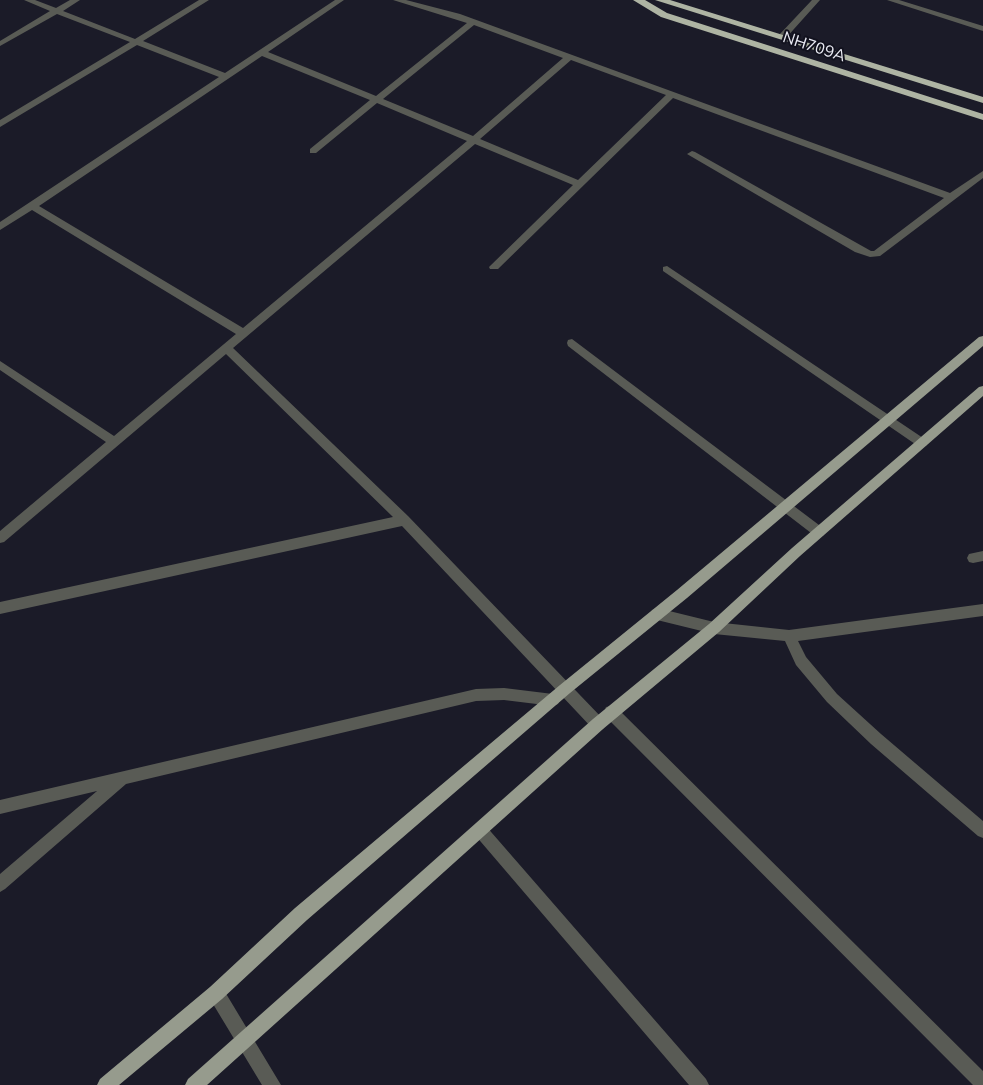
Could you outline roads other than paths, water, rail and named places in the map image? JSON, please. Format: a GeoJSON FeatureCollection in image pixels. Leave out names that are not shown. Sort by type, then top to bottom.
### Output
{"type":"FeatureCollection","features":[{"type":"Feature","properties":{"kind":"highway","name":"NH709A"},"geometry":{"type":"LineString","coordinates":[[638,0],[664,15],[983,116]]}},
{"type":"Feature","properties":{"kind":"highway","name":"NH709A"},"geometry":{"type":"LineString","coordinates":[[660,0],[782,36],[983,100]]}},
{"type":"Feature","properties":{"kind":"main road"},"geometry":{"type":"LineString","coordinates":[[106,1085],[216,993],[301,914],[565,689],[658,614],[983,340]]}},
{"type":"Feature","properties":{"kind":"main road"},"geometry":{"type":"LineString","coordinates":[[194,1085],[333,958],[480,830],[611,712],[714,628],[819,532],[983,390]]}},
{"type":"Feature","properties":{"kind":"street"},"geometry":{"type":"LineString","coordinates":[[28,0],[225,76]]}},
{"type":"Feature","properties":{"kind":"street"},"geometry":{"type":"LineString","coordinates":[[0,44],[76,0]]}},
{"type":"Feature","properties":{"kind":"street"},"geometry":{"type":"LineString","coordinates":[[0,124],[205,0]]}},
{"type":"Feature","properties":{"kind":"street"},"geometry":{"type":"LineString","coordinates":[[0,227],[340,0]]}},
{"type":"Feature","properties":{"kind":"street"},"geometry":{"type":"LineString","coordinates":[[396,0],[473,22],[944,193],[950,198]]}},
{"type":"Feature","properties":{"kind":"street"},"geometry":{"type":"LineString","coordinates":[[782,36],[816,0]]}},
{"type":"Feature","properties":{"kind":"street"},"geometry":{"type":"LineString","coordinates":[[891,0],[983,29]]}},
{"type":"Feature","properties":{"kind":"street"},"geometry":{"type":"LineString","coordinates":[[923,10],[931,0]]}},
{"type":"Feature","properties":{"kind":"street"},"geometry":{"type":"LineString","coordinates":[[313,151],[473,22]]}},
{"type":"Feature","properties":{"kind":"street"},"geometry":{"type":"LineString","coordinates":[[261,52],[580,184]]}},
{"type":"Feature","properties":{"kind":"street"},"geometry":{"type":"LineString","coordinates":[[0,538],[227,349],[568,58]]}},
{"type":"Feature","properties":{"kind":"street"},"geometry":{"type":"LineString","coordinates":[[494,268],[672,94]]}},
{"type":"Feature","properties":{"kind":"street"},"geometry":{"type":"LineString","coordinates":[[692,154],[870,254],[876,254],[983,174]]}},
{"type":"Feature","properties":{"kind":"street"},"geometry":{"type":"LineString","coordinates":[[32,206],[244,334]]}},
{"type":"Feature","properties":{"kind":"street"},"geometry":{"type":"LineString","coordinates":[[667,269],[922,443]]}},
{"type":"Feature","properties":{"kind":"street"},"geometry":{"type":"LineString","coordinates":[[572,343],[819,532]]}},
{"type":"Feature","properties":{"kind":"street"},"geometry":{"type":"LineString","coordinates":[[227,349],[404,520],[598,724]]}},
{"type":"Feature","properties":{"kind":"street"},"geometry":{"type":"LineString","coordinates":[[0,365],[114,442]]}},
{"type":"Feature","properties":{"kind":"street"},"geometry":{"type":"LineString","coordinates":[[0,608],[404,520]]}},
{"type":"Feature","properties":{"kind":"street"},"geometry":{"type":"LineString","coordinates":[[658,614],[714,628],[789,636],[983,610]]}},
{"type":"Feature","properties":{"kind":"street"},"geometry":{"type":"LineString","coordinates":[[789,636],[801,661],[832,698],[876,740],[983,830]]}},
{"type":"Feature","properties":{"kind":"street"},"geometry":{"type":"LineString","coordinates":[[0,807],[476,695],[504,694],[553,700]]}},
{"type":"Feature","properties":{"kind":"street"},"geometry":{"type":"LineString","coordinates":[[611,712],[983,1083]]}},
{"type":"Feature","properties":{"kind":"street"},"geometry":{"type":"LineString","coordinates":[[0,884],[123,778]]}},
{"type":"Feature","properties":{"kind":"street"},"geometry":{"type":"LineString","coordinates":[[480,830],[700,1085]]}},
{"type":"Feature","properties":{"kind":"street"},"geometry":{"type":"LineString","coordinates":[[216,993],[272,1085]]}}]}
